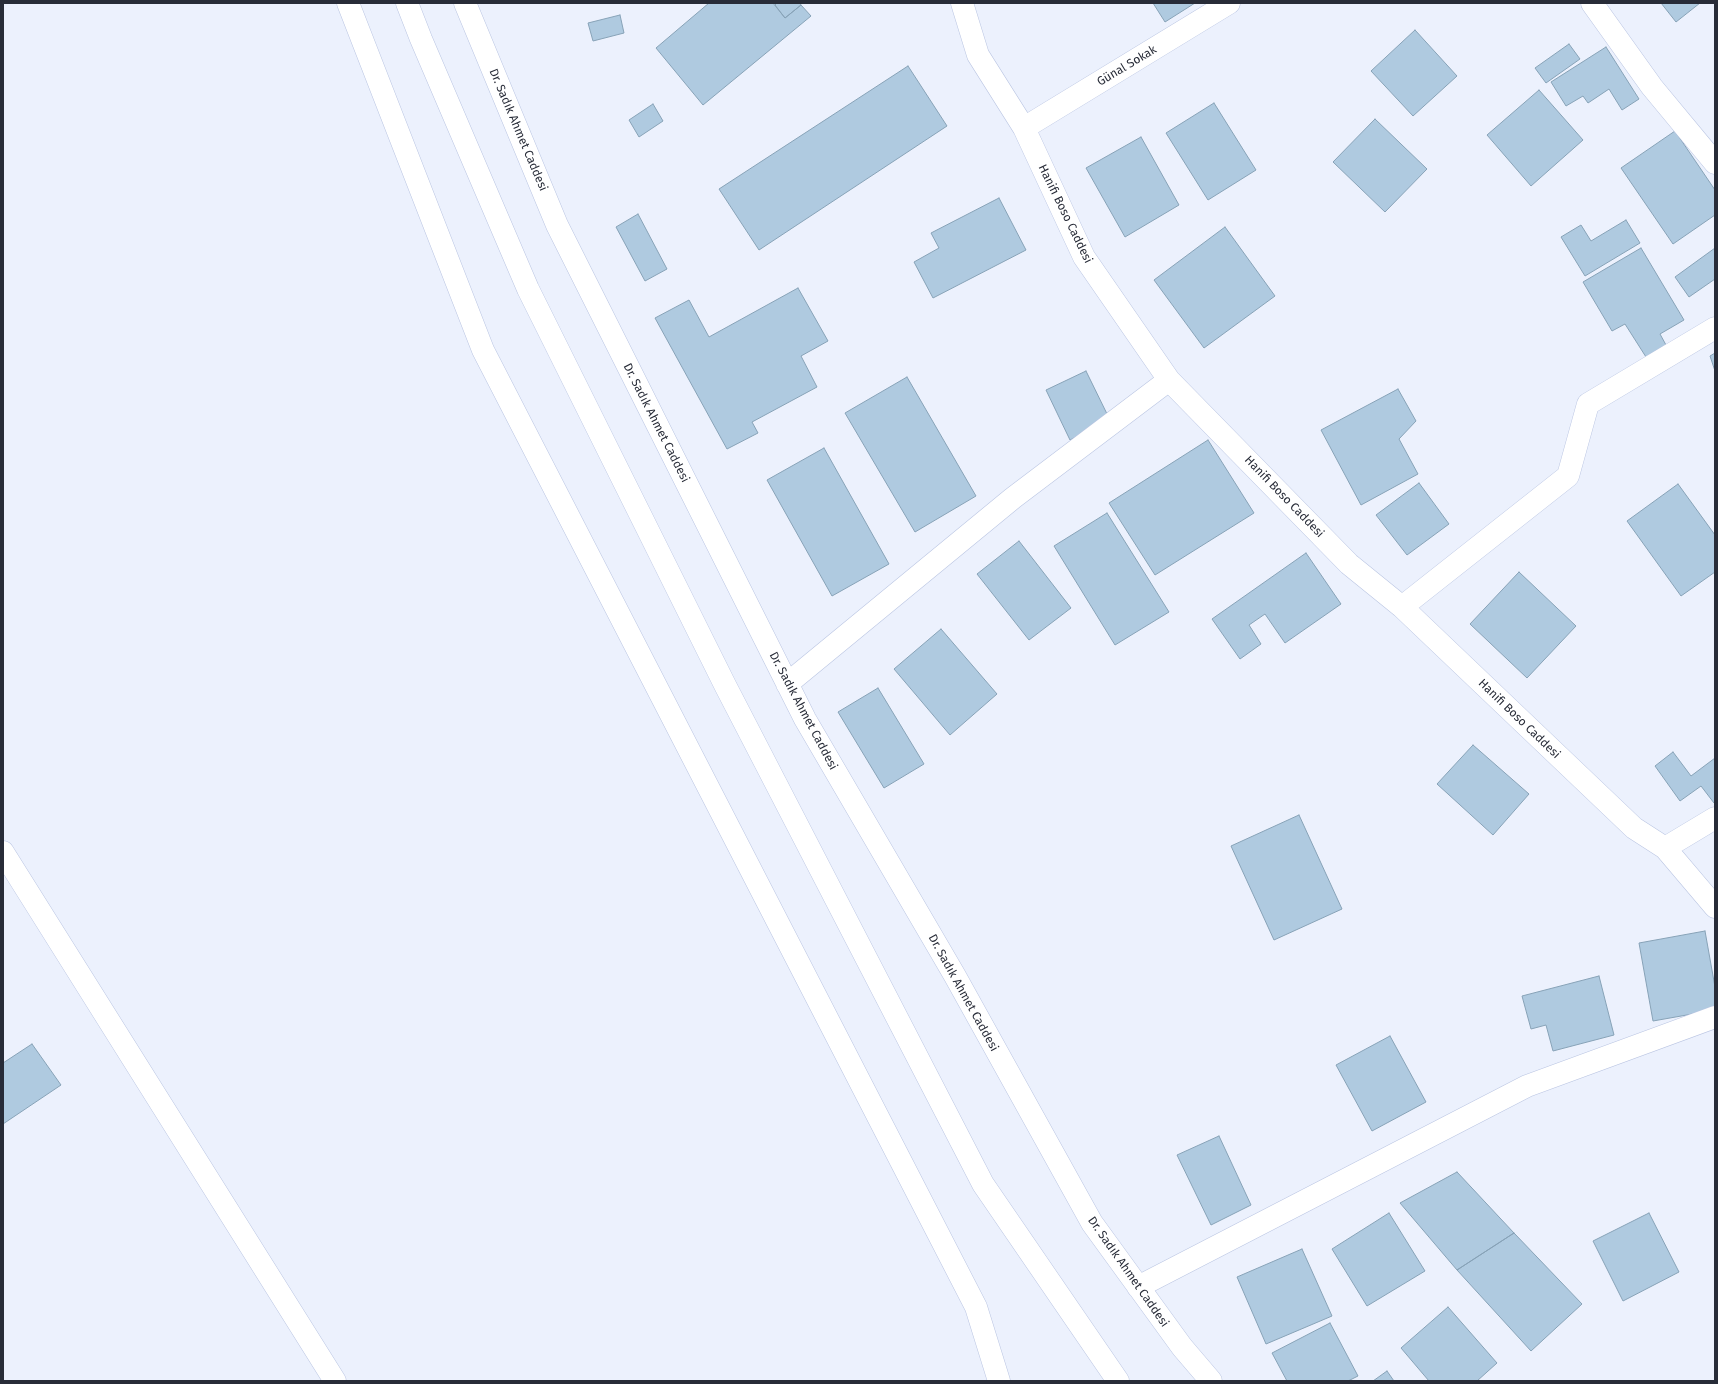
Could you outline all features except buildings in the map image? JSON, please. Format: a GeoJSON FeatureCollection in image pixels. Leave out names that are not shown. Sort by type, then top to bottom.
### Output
{"type":"FeatureCollection","features":[{"type":"Feature","properties":{"kind":"street"},"geometry":{"type":"LineString","coordinates":[[348,3],[482,350],[976,1307],[998,1381]]}},
{"type":"Feature","properties":{"kind":"street"},"geometry":{"type":"LineString","coordinates":[[408,3],[421,39],[528,289],[725,685],[983,1184],[1118,1381]]}},
{"type":"Feature","properties":{"kind":"street","name":"Dr. Sadık Ahmet Caddesi"},"geometry":{"type":"LineString","coordinates":[[464,3],[557,225],[805,720],[955,976],[1092,1223],[1182,1347],[1211,1381]]}},
{"type":"Feature","properties":{"kind":"street","name":"Hanifi Boso Caddesi"},"geometry":{"type":"LineString","coordinates":[[962,3],[978,55],[1024,128],[1084,257],[1169,380],[1349,564],[1402,607],[1634,828],[1665,848],[1715,907]]}},
{"type":"Feature","properties":{"kind":"street","name":"Günal Sokak"},"geometry":{"type":"LineString","coordinates":[[1024,128],[1229,3]]}},
{"type":"Feature","properties":{"kind":"street"},"geometry":{"type":"LineString","coordinates":[[1592,3],[1652,87],[1715,163]]}},
{"type":"Feature","properties":{"kind":"street"},"geometry":{"type":"LineString","coordinates":[[1402,607],[1568,476],[1588,404],[1715,328]]}},
{"type":"Feature","properties":{"kind":"street"},"geometry":{"type":"LineString","coordinates":[[787,684],[1013,498],[1169,380]]}},
{"type":"Feature","properties":{"kind":"street"},"geometry":{"type":"LineString","coordinates":[[1665,848],[1715,818]]}},
{"type":"Feature","properties":{"kind":"street"},"geometry":{"type":"LineString","coordinates":[[3,852],[335,1381]]}},
{"type":"Feature","properties":{"kind":"street"},"geometry":{"type":"LineString","coordinates":[[1138,1287],[1527,1086],[1715,1017]]}}]}
